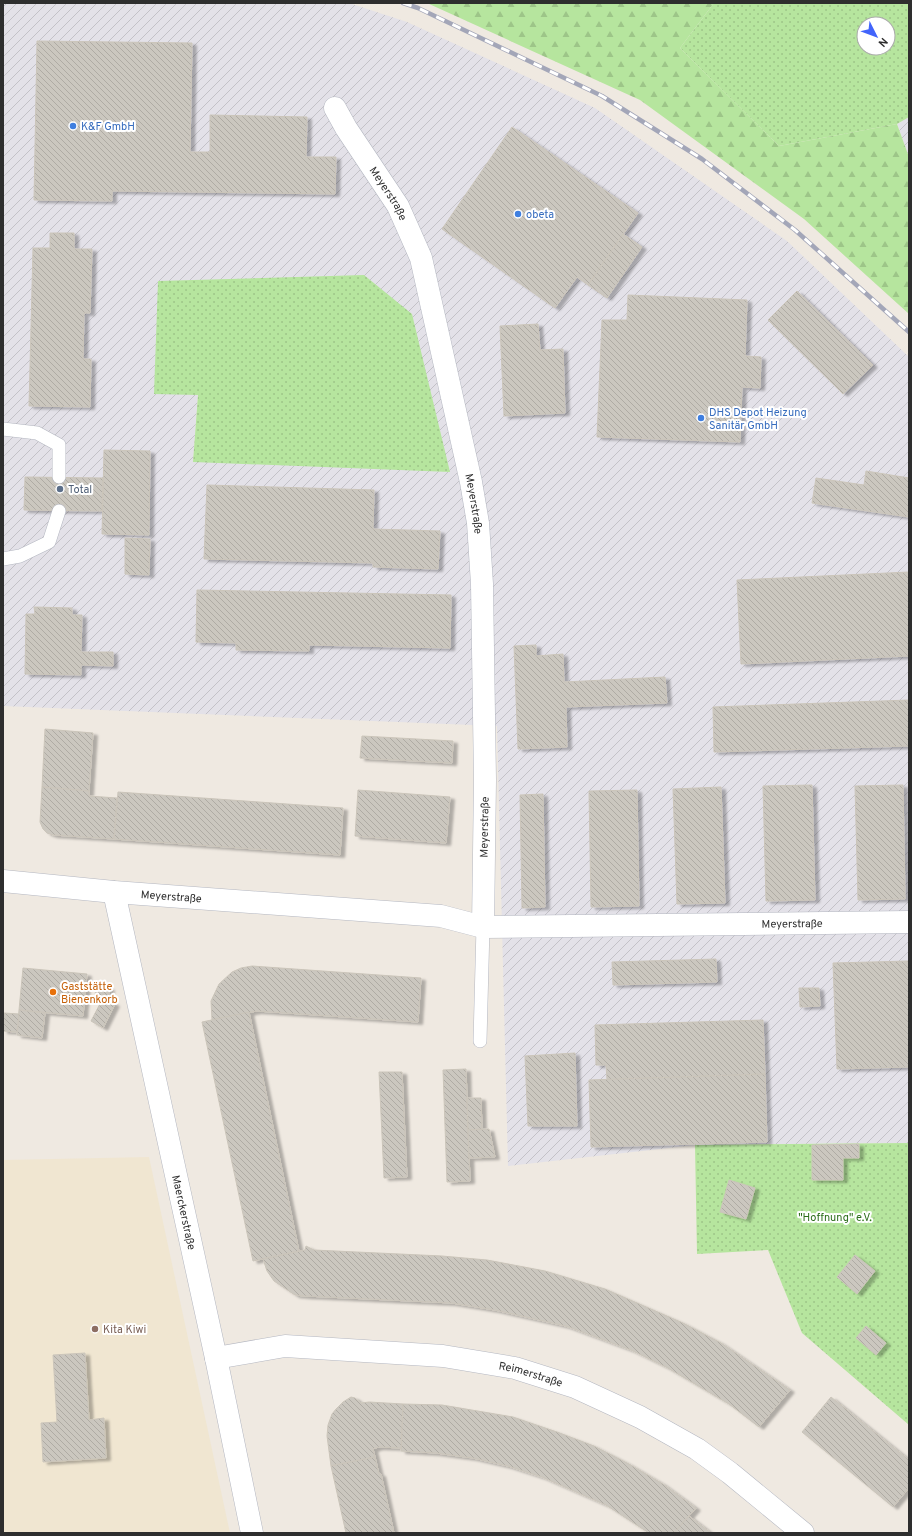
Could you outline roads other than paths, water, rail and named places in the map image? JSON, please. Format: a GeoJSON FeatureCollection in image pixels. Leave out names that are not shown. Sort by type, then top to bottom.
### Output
{"type":"FeatureCollection","features":[{"type":"Feature","properties":{"kind":"street","name":"Meyerstraße"},"geometry":{"type":"LineString","coordinates":[[335,108],[346,128],[398,206],[421,258],[471,482],[478,523],[482,584],[485,780],[483,927]]}},
{"type":"Feature","properties":{"kind":"street","name":"Meyerstraße"},"geometry":{"type":"LineString","coordinates":[[3,882],[114,892],[441,916],[483,927],[909,922]]}},
{"type":"Feature","properties":{"kind":"street","name":"Maerckerstraße"},"geometry":{"type":"LineString","coordinates":[[114,892],[216,1358],[252,1533]]}},
{"type":"Feature","properties":{"kind":"street","name":"Reimerstraße"},"geometry":{"type":"LineString","coordinates":[[216,1358],[285,1346],[442,1356],[515,1368],[575,1387],[640,1417],[697,1449],[730,1473],[803,1533]]}},
{"type":"Feature","properties":{"kind":"lane"},"geometry":{"type":"LineString","coordinates":[[3,429],[36,433],[59,445],[59,477]]}},
{"type":"Feature","properties":{"kind":"lane"},"geometry":{"type":"LineString","coordinates":[[3,559],[20,556],[49,542],[59,511]]}},
{"type":"Feature","properties":{"kind":"lane"},"geometry":{"type":"LineString","coordinates":[[480,1041],[483,927]]}},
{"type":"Feature","properties":{"kind":"railway"},"geometry":{"type":"LineString","coordinates":[[403,3],[418,8],[602,96],[702,159],[795,230],[909,332]]}},
{"type":"Feature","properties":{"kind":"place","name":"K&F GmbH"},"geometry":{"type":"Point","coordinates":[73,126]}},
{"type":"Feature","properties":{"kind":"place","name":"obeta"},"geometry":{"type":"Point","coordinates":[518,214]}},
{"type":"Feature","properties":{"kind":"place","name":"DHS Depot Heizung Sanitär GmbH"},"geometry":{"type":"Point","coordinates":[701,418]}},
{"type":"Feature","properties":{"kind":"place","name":"Total"},"geometry":{"type":"Point","coordinates":[60,489]}},
{"type":"Feature","properties":{"kind":"place","name":"Gaststätte Bienenkorb"},"geometry":{"type":"Point","coordinates":[53,992]}},
{"type":"Feature","properties":{"kind":"place","name":"Kita Kiwi"},"geometry":{"type":"Point","coordinates":[95,1329]}},
{"type":"Feature","properties":{"kind":"park label","name":"\"Hoffnung\" e.V."},"geometry":{"type":"Point","coordinates":[835,1217]}}]}
